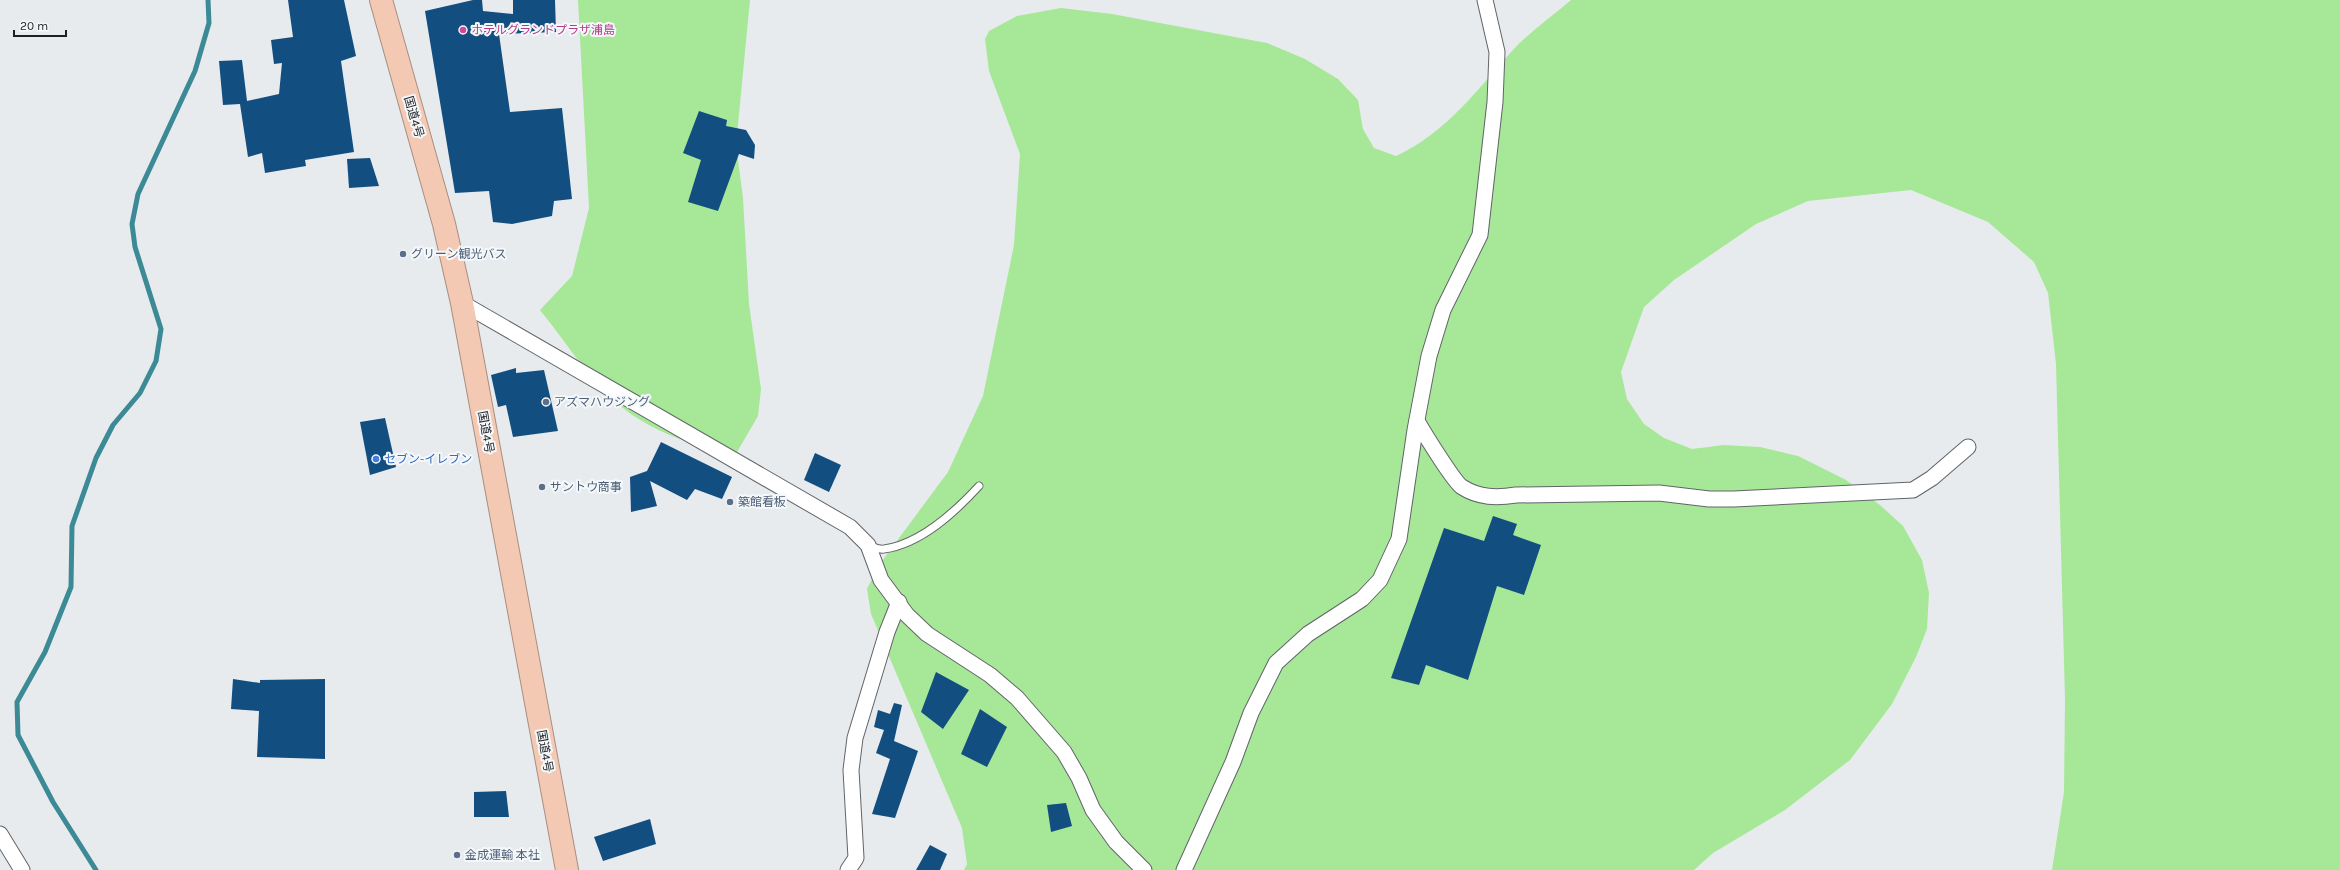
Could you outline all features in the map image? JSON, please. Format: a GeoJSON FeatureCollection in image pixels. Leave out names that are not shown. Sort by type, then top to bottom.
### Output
{"type":"FeatureCollection","features":[{"type":"Feature","properties":{"kind":"highway","name":"国道4号"},"geometry":{"type":"LineString","coordinates":[[381,0],[444,224],[462,303],[567,870]]}},
{"type":"Feature","properties":{"kind":"street"},"geometry":{"type":"LineString","coordinates":[[1184,870],[1233,762],[1251,713],[1276,663],[1308,634],[1362,599],[1380,580],[1400,539],[1417,421],[1429,356],[1443,310],[1480,235],[1495,102],[1497,52],[1486,0]]}},
{"type":"Feature","properties":{"kind":"street"},"geometry":{"type":"LineString","coordinates":[[462,303],[850,527],[868,545],[881,580],[899,602],[907,615],[927,634],[990,675],[1018,698],[1064,752],[1079,778],[1093,810],[1116,842],[1144,870]]}},
{"type":"Feature","properties":{"kind":"street"},"geometry":{"type":"LineString","coordinates":[[1417,421],[1461,486],[1475,494],[1497,498],[1516,495],[1659,493],[1709,499],[1913,490],[1932,478],[1968,447]]}},
{"type":"Feature","properties":{"kind":"street"},"geometry":{"type":"LineString","coordinates":[[848,870],[856,858],[851,770],[855,738],[887,632],[899,602]]}},
{"type":"Feature","properties":{"kind":"street"},"geometry":{"type":"LineString","coordinates":[[0,834],[22,870]]}},
{"type":"Feature","properties":{"kind":"lane"},"geometry":{"type":"LineString","coordinates":[[868,545],[883,550],[921,536],[960,506],[979,486]]}},
{"type":"Feature","properties":{"kind":"green space"},"geometry":{"type":"Polygon","coordinates":[[[578,0],[750,0],[736,145],[743,198],[749,304],[761,389],[758,416],[737,452],[716,449],[676,437],[657,429],[622,408],[592,378],[540,310],[572,276],[589,208],[578,0]]]}},
{"type":"Feature","properties":{"kind":"green space"},"geometry":{"type":"Polygon","coordinates":[[[1571,0],[2340,0],[2340,870],[2052,870],[2064,792],[2065,699],[2056,364],[2048,293],[2034,262],[1988,222],[1911,190],[1808,201],[1756,224],[1674,280],[1644,307],[1621,372],[1627,399],[1644,424],[1664,438],[1692,449],[1724,445],[1760,447],[1798,456],[1846,480],[1880,505],[1903,526],[1922,560],[1929,593],[1927,629],[1916,657],[1892,704],[1850,760],[1785,810],[1713,853],[1694,870],[964,870],[967,864],[962,828],[871,614],[867,589],[879,565],[948,472],[983,396],[1014,245],[1020,154],[989,71],[985,39],[989,31],[1017,16],[1061,8],[1112,14],[1267,43],[1305,59],[1338,79],[1358,100],[1363,129],[1374,148],[1396,156],[1414,146],[1446,123],[1474,95],[1520,43],[1571,0]]]}},
{"type":"Feature","properties":{"kind":"building"},"geometry":{"type":"Polygon","coordinates":[[[288,0],[344,0],[356,56],[341,61],[354,152],[305,160],[306,166],[265,173],[262,153],[248,157],[240,104],[223,105],[219,61],[242,60],[247,101],[279,94],[282,63],[274,64],[271,40],[293,37],[288,0]]]}},
{"type":"Feature","properties":{"kind":"building"},"geometry":{"type":"Polygon","coordinates":[[[473,0],[482,0],[483,11],[513,14],[513,0],[555,0],[556,32],[499,34],[510,112],[562,108],[572,199],[554,201],[552,216],[512,224],[493,222],[489,191],[455,193],[425,11],[473,0]]]}},
{"type":"Feature","properties":{"kind":"building"},"geometry":{"type":"Polygon","coordinates":[[[699,111],[727,120],[726,126],[746,130],[755,145],[754,159],[739,154],[718,211],[688,202],[701,160],[683,153],[699,111]]]}},
{"type":"Feature","properties":{"kind":"building"},"geometry":{"type":"Polygon","coordinates":[[[370,158],[379,186],[349,188],[347,159],[370,158]]]}},
{"type":"Feature","properties":{"kind":"building"},"geometry":{"type":"Polygon","coordinates":[[[516,368],[516,373],[544,370],[558,431],[513,437],[506,405],[498,407],[491,375],[516,368]]]}},
{"type":"Feature","properties":{"kind":"building"},"geometry":{"type":"Polygon","coordinates":[[[385,418],[396,467],[370,475],[360,422],[385,418]]]}},
{"type":"Feature","properties":{"kind":"building"},"geometry":{"type":"Polygon","coordinates":[[[661,442],[732,477],[722,499],[695,489],[687,500],[650,481],[657,506],[631,512],[630,477],[647,471],[661,442]]]}},
{"type":"Feature","properties":{"kind":"building"},"geometry":{"type":"Polygon","coordinates":[[[815,453],[841,465],[829,492],[804,480],[815,453]]]}},
{"type":"Feature","properties":{"kind":"building"},"geometry":{"type":"Polygon","coordinates":[[[1493,516],[1517,524],[1513,535],[1541,545],[1524,595],[1497,586],[1468,680],[1426,665],[1419,685],[1391,678],[1444,528],[1484,541],[1493,516]]]}},
{"type":"Feature","properties":{"kind":"building"},"geometry":{"type":"Polygon","coordinates":[[[936,672],[969,690],[943,729],[921,712],[936,672]]]}},
{"type":"Feature","properties":{"kind":"building"},"geometry":{"type":"Polygon","coordinates":[[[233,679],[260,683],[260,680],[325,679],[325,759],[257,757],[259,711],[231,709],[233,679]]]}},
{"type":"Feature","properties":{"kind":"building"},"geometry":{"type":"Polygon","coordinates":[[[894,703],[902,705],[894,741],[918,751],[895,818],[872,814],[890,759],[876,753],[884,730],[874,727],[878,710],[890,714],[894,703]]]}},
{"type":"Feature","properties":{"kind":"building"},"geometry":{"type":"Polygon","coordinates":[[[980,709],[1007,727],[987,767],[961,754],[980,709]]]}},
{"type":"Feature","properties":{"kind":"building"},"geometry":{"type":"Polygon","coordinates":[[[506,791],[509,817],[474,817],[474,792],[506,791]]]}},
{"type":"Feature","properties":{"kind":"building"},"geometry":{"type":"Polygon","coordinates":[[[1066,803],[1072,826],[1051,832],[1047,805],[1066,803]]]}},
{"type":"Feature","properties":{"kind":"building"},"geometry":{"type":"Polygon","coordinates":[[[650,819],[656,844],[603,861],[594,837],[650,819]]]}},
{"type":"Feature","properties":{"kind":"building"},"geometry":{"type":"Polygon","coordinates":[[[930,845],[947,854],[940,870],[916,870],[930,845]]]}},
{"type":"Feature","properties":{"kind":"waterway"},"geometry":{"type":"LineString","coordinates":[[96,870],[53,802],[18,735],[17,702],[45,652],[71,587],[72,526],[96,458],[113,425],[140,393],[156,361],[161,329],[135,247],[132,224],[138,194],[195,71],[209,23],[208,0]]}},
{"type":"Feature","properties":{"kind":"place","name":"ホテルグランドプラザ浦島"},"geometry":{"type":"Point","coordinates":[463,30]}},
{"type":"Feature","properties":{"kind":"place","name":"グリーン観光バス"},"geometry":{"type":"Point","coordinates":[403,254]}},
{"type":"Feature","properties":{"kind":"place","name":"アズマハウジング"},"geometry":{"type":"Point","coordinates":[546,402]}},
{"type":"Feature","properties":{"kind":"place","name":"セブン-イレブン"},"geometry":{"type":"Point","coordinates":[376,459]}},
{"type":"Feature","properties":{"kind":"place","name":"サントウ商事"},"geometry":{"type":"Point","coordinates":[542,487]}},
{"type":"Feature","properties":{"kind":"place","name":"築館看板"},"geometry":{"type":"Point","coordinates":[730,502]}},
{"type":"Feature","properties":{"kind":"place","name":"金成運輸 本社"},"geometry":{"type":"Point","coordinates":[457,855]}}]}
